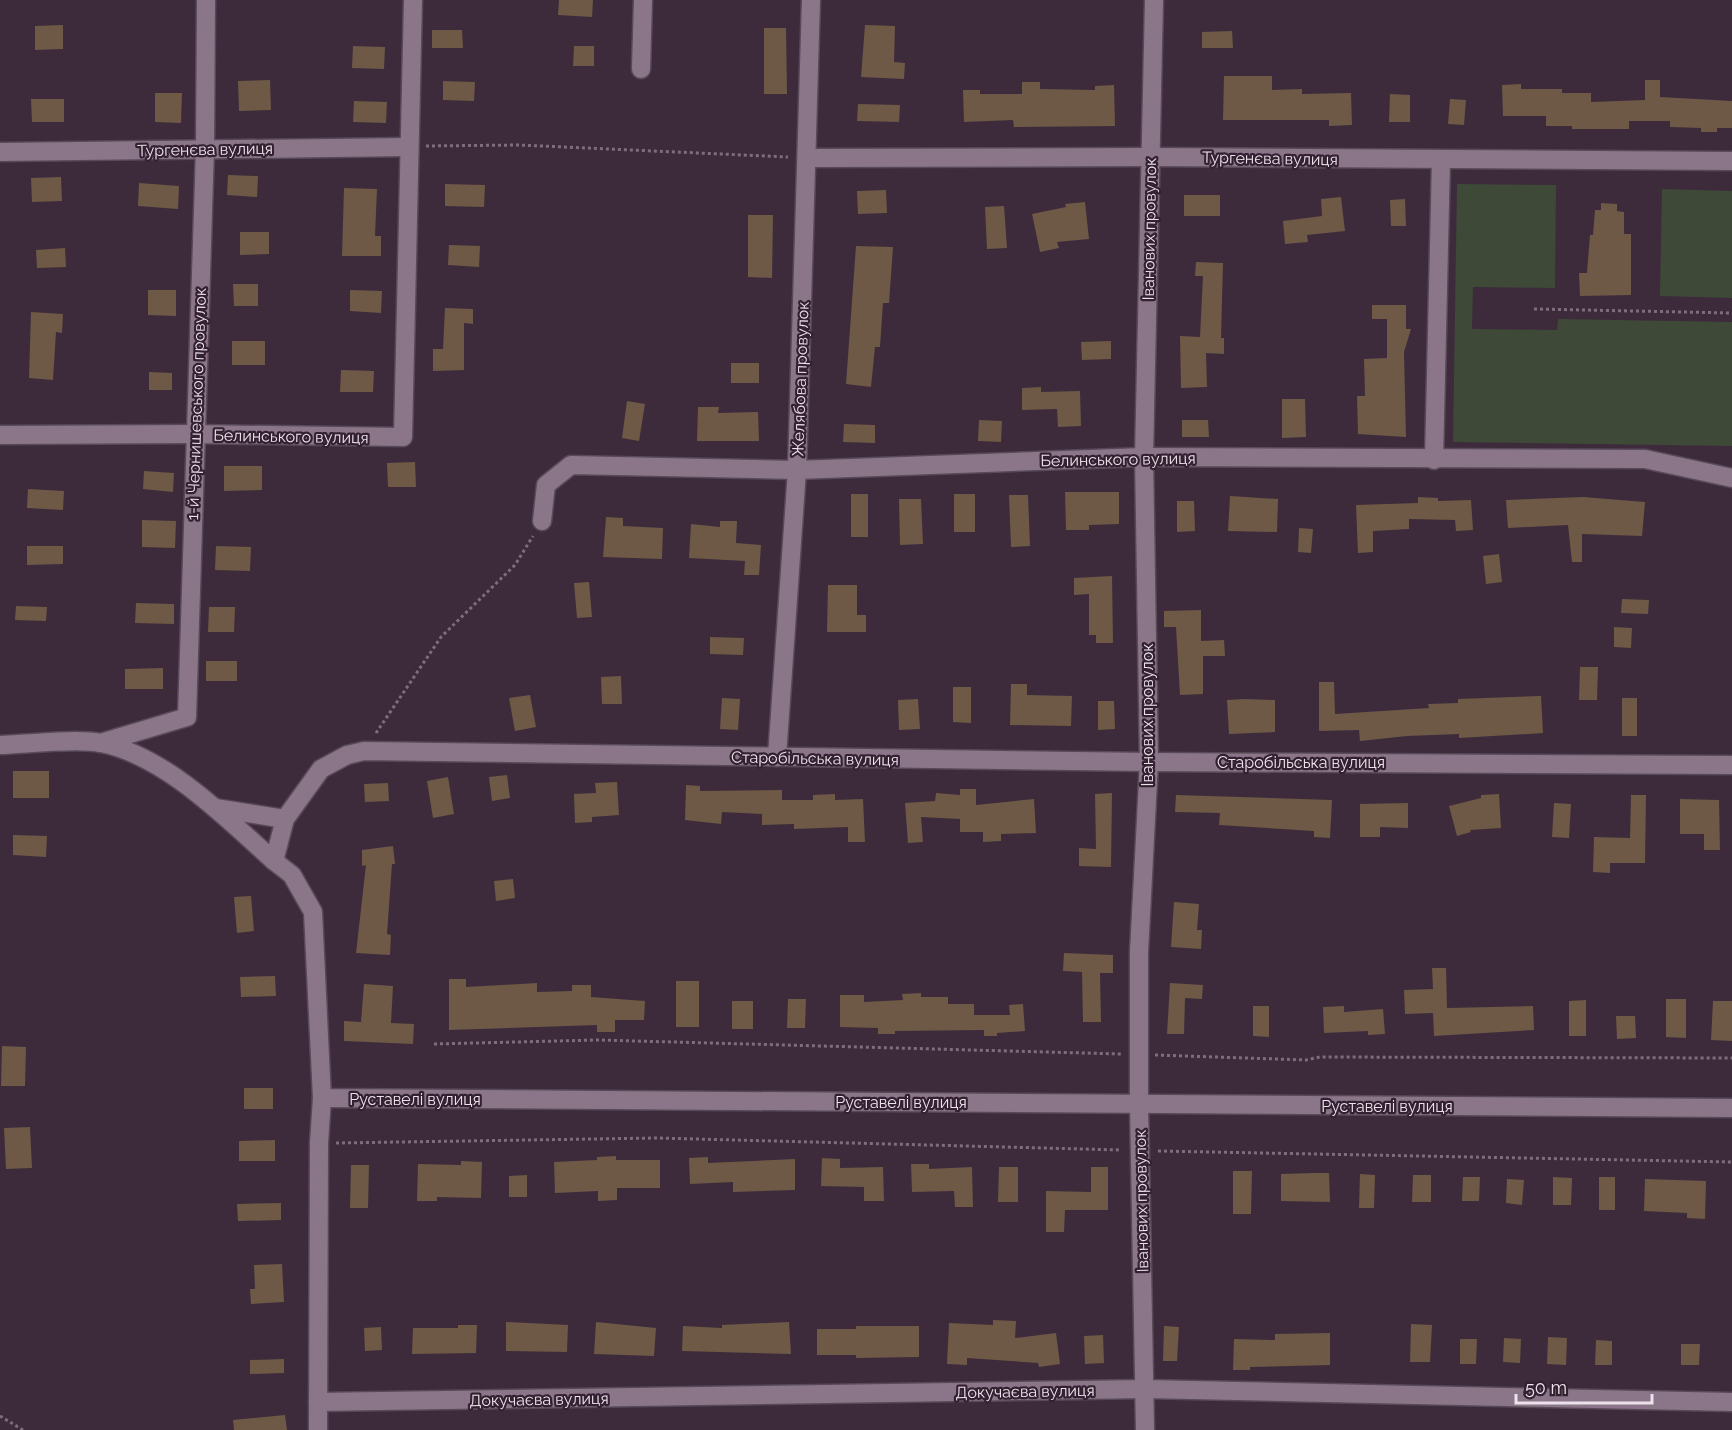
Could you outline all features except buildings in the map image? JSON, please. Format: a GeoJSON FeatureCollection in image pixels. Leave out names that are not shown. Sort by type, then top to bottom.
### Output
{"type":"FeatureCollection","features":[{"type":"Feature","properties":{"kind":"street","name":"1-й Чернишевського провулок"},"geometry":{"type":"LineString","coordinates":[[100,743],[187,717],[194,434],[205,148],[206,0]]}},
{"type":"Feature","properties":{"kind":"street"},"geometry":{"type":"LineString","coordinates":[[409,147],[413,0]]}},
{"type":"Feature","properties":{"kind":"street"},"geometry":{"type":"LineString","coordinates":[[641,69],[643,0]]}},
{"type":"Feature","properties":{"kind":"street","name":"Желябова провулок"},"geometry":{"type":"LineString","coordinates":[[777,757],[797,470],[811,0]]}},
{"type":"Feature","properties":{"kind":"street","name":"Іванових провулок"},"geometry":{"type":"LineString","coordinates":[[1145,1430],[1139,1055],[1140,952],[1149,762],[1144,457],[1154,0]]}},
{"type":"Feature","properties":{"kind":"street","name":"Тургенєва вулиця"},"geometry":{"type":"LineString","coordinates":[[0,152],[409,147]]}},
{"type":"Feature","properties":{"kind":"street","name":"Белинського вулиця"},"geometry":{"type":"LineString","coordinates":[[0,435],[194,434],[403,438],[409,147]]}},
{"type":"Feature","properties":{"kind":"street","name":"Тургенєва вулиця"},"geometry":{"type":"LineString","coordinates":[[808,158],[1150,157],[1732,161]]}},
{"type":"Feature","properties":{"kind":"street"},"geometry":{"type":"LineString","coordinates":[[1434,460],[1441,160]]}},
{"type":"Feature","properties":{"kind":"street","name":"Белинського вулиця"},"geometry":{"type":"LineString","coordinates":[[542,521],[546,485],[571,465],[797,470],[1144,457],[1434,460],[1645,459],[1732,478]]}},
{"type":"Feature","properties":{"kind":"street"},"geometry":{"type":"LineString","coordinates":[[0,745],[100,743],[147,758],[214,808],[292,875],[314,912],[322,1098],[319,1143],[318,1430]]}},
{"type":"Feature","properties":{"kind":"street","name":"Старобільська вулиця"},"geometry":{"type":"LineString","coordinates":[[274,861],[285,819],[321,769],[347,755],[364,751],[1149,762],[1732,765]]}},
{"type":"Feature","properties":{"kind":"street"},"geometry":{"type":"LineString","coordinates":[[214,808],[285,819]]}},
{"type":"Feature","properties":{"kind":"street","name":"Руставелі вулиця"},"geometry":{"type":"LineString","coordinates":[[322,1098],[1732,1108]]}},
{"type":"Feature","properties":{"kind":"street","name":"Докучаєва вулиця"},"geometry":{"type":"LineString","coordinates":[[318,1402],[1145,1389],[1732,1402]]}},
{"type":"Feature","properties":{"kind":"path"},"geometry":{"type":"LineString","coordinates":[[409,147],[519,145],[808,158]]}},
{"type":"Feature","properties":{"kind":"path"},"geometry":{"type":"LineString","coordinates":[[1534,309],[1732,313]]}},
{"type":"Feature","properties":{"kind":"path"},"geometry":{"type":"LineString","coordinates":[[364,751],[441,637],[515,565],[542,521]]}},
{"type":"Feature","properties":{"kind":"path"},"geometry":{"type":"LineString","coordinates":[[434,1044],[598,1040],[1306,1060],[1320,1057],[1732,1058]]}},
{"type":"Feature","properties":{"kind":"path"},"geometry":{"type":"LineString","coordinates":[[319,1143],[657,1138],[1732,1162]]}},
{"type":"Feature","properties":{"kind":"path"},"geometry":{"type":"LineString","coordinates":[[0,1416],[23,1430]]}},
{"type":"Feature","properties":{"kind":"green space"},"geometry":{"type":"Polygon","coordinates":[[[1457,184],[1556,185],[1555,288],[1473,287],[1472,329],[1557,330],[1558,319],[1732,322],[1732,446],[1453,442],[1457,184]]]}},
{"type":"Feature","properties":{"kind":"green space"},"geometry":{"type":"Polygon","coordinates":[[[1662,189],[1732,191],[1732,298],[1660,296],[1662,189]]]}}]}
